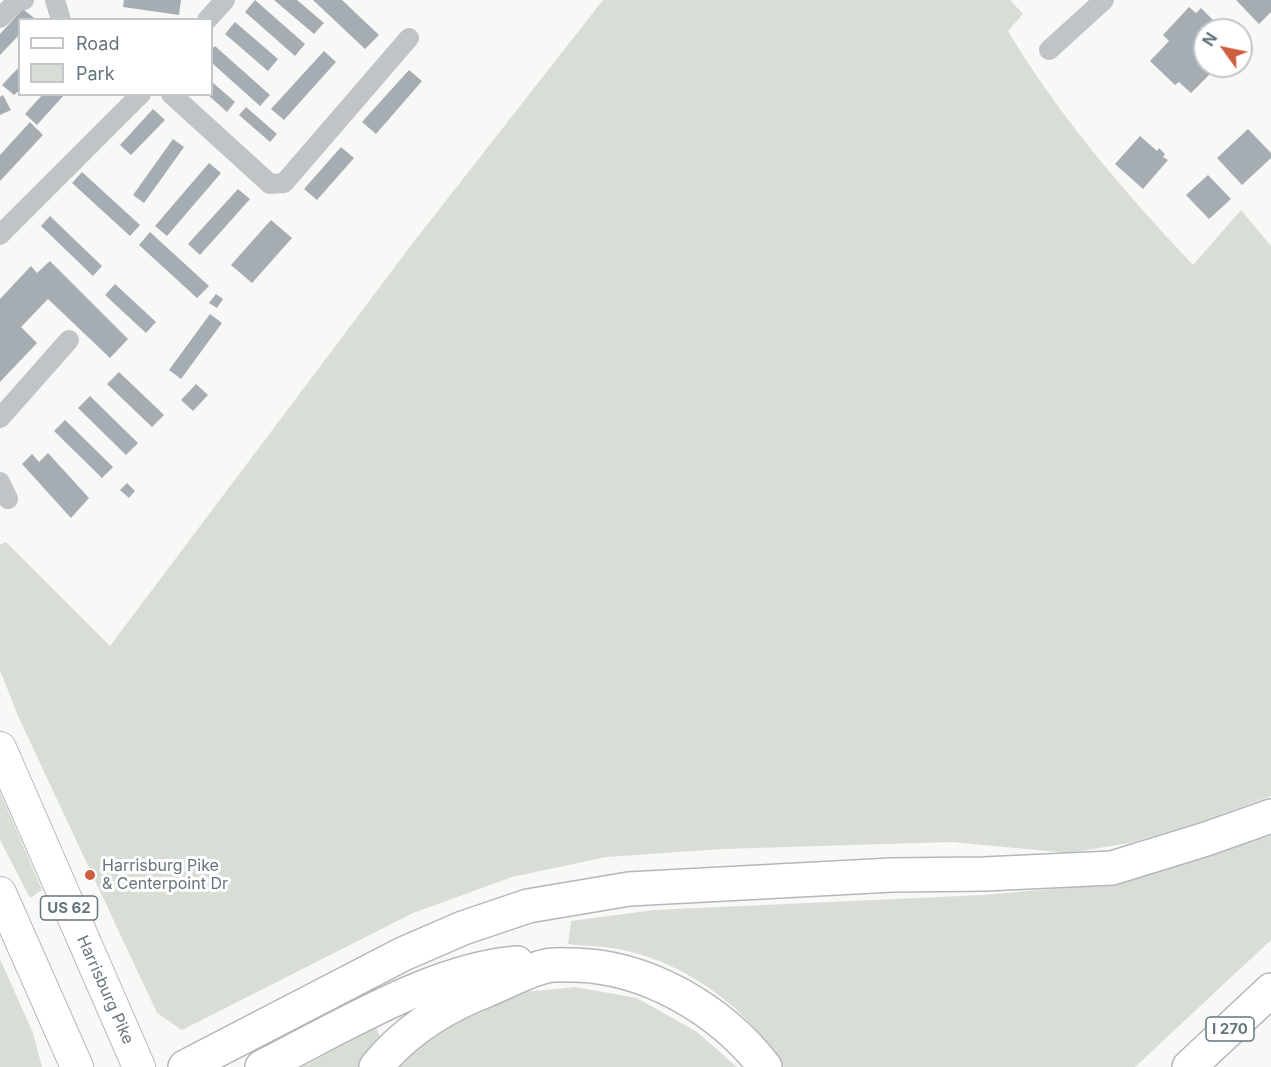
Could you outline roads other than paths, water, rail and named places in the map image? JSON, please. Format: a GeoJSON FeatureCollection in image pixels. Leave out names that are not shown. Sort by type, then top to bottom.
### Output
{"type":"FeatureCollection","features":[{"type":"Feature","properties":{"kind":"highway"},"geometry":{"type":"LineString","coordinates":[[185,1067],[403,954],[463,928],[528,906],[629,889],[892,875],[995,874],[1112,868],[1271,816]]}},
{"type":"Feature","properties":{"kind":"highway"},"geometry":{"type":"LineString","coordinates":[[262,1067],[430,984],[485,967],[515,963],[587,965],[630,973],[680,995],[728,1027],[765,1067]]}},
{"type":"Feature","properties":{"kind":"highway"},"geometry":{"type":"LineString","coordinates":[[376,1067],[392,1048],[424,1021],[461,1000],[548,965]]}},
{"type":"Feature","properties":{"kind":"highway","name":"I 270"},"geometry":{"type":"LineString","coordinates":[[1190,1067],[1271,990]]}},
{"type":"Feature","properties":{"kind":"main road","name":"Harrisburg Pike"},"geometry":{"type":"LineString","coordinates":[[0,748],[139,1067]]}},
{"type":"Feature","properties":{"kind":"main road"},"geometry":{"type":"LineString","coordinates":[[0,893],[77,1067]]}},
{"type":"Feature","properties":{"kind":"street"},"geometry":{"type":"LineString","coordinates":[[0,18],[16,2],[24,0]]}},
{"type":"Feature","properties":{"kind":"street"},"geometry":{"type":"LineString","coordinates":[[55,0],[60,18]]}},
{"type":"Feature","properties":{"kind":"street"},"geometry":{"type":"LineString","coordinates":[[209,18],[225,0]]}},
{"type":"Feature","properties":{"kind":"street"},"geometry":{"type":"LineString","coordinates":[[1049,50],[1104,0]]}},
{"type":"Feature","properties":{"kind":"street"},"geometry":{"type":"LineString","coordinates":[[173,96],[270,183],[284,183],[409,38]]}},
{"type":"Feature","properties":{"kind":"street"},"geometry":{"type":"LineString","coordinates":[[0,235],[134,97]]}},
{"type":"Feature","properties":{"kind":"street"},"geometry":{"type":"LineString","coordinates":[[0,418],[69,340]]}},
{"type":"Feature","properties":{"kind":"place","name":"Harrisburg Pike & Centerpoint Dr"},"geometry":{"type":"Point","coordinates":[90,875]}}]}
